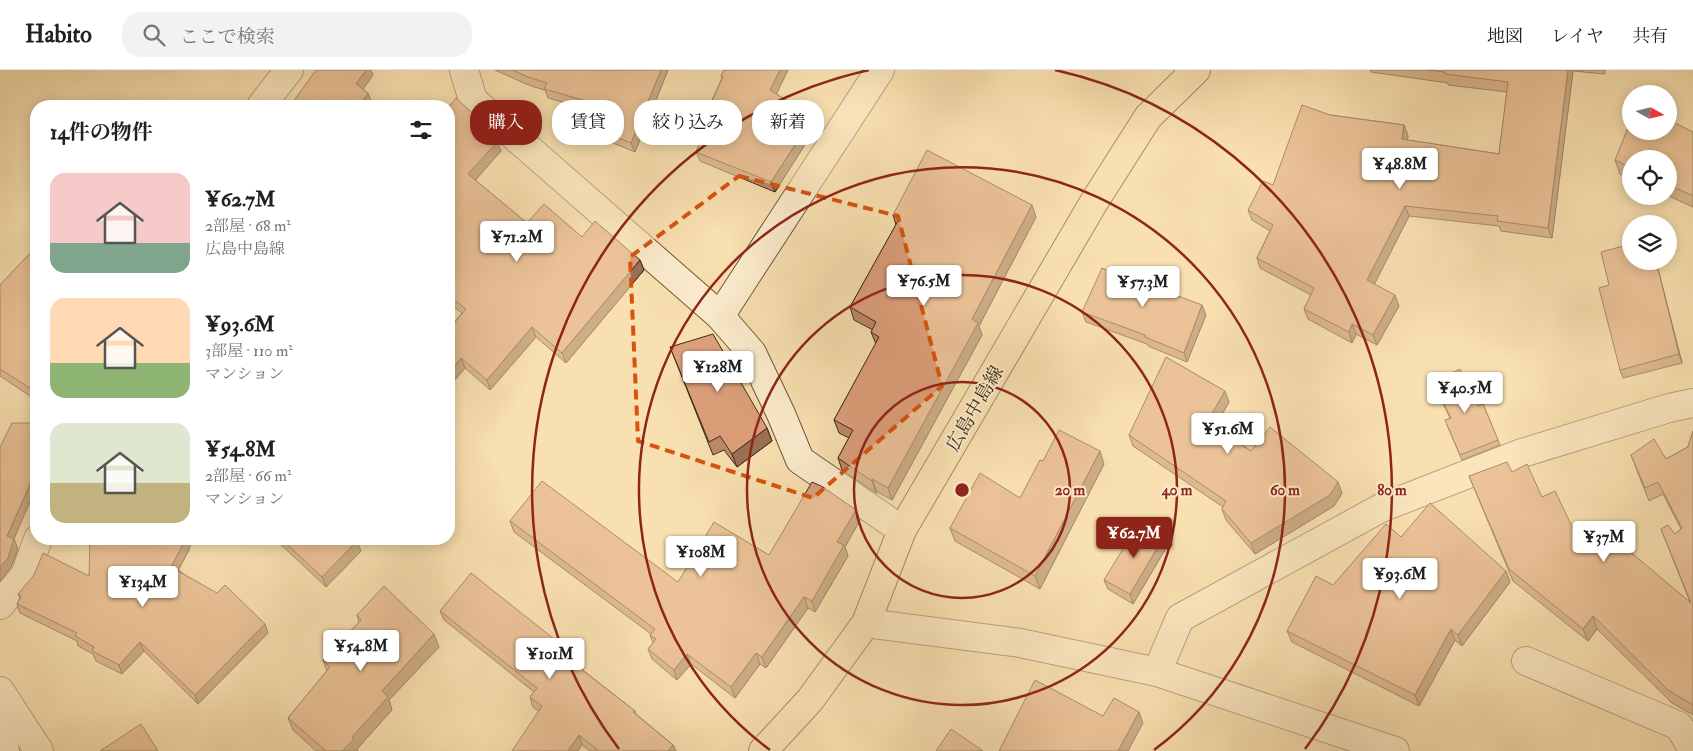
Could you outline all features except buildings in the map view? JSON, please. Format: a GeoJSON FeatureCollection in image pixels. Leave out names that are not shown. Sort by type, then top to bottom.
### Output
{"type":"FeatureCollection","features":[{"type":"Feature","properties":{"kind":"main road","name":"広島中島線"},"geometry":{"type":"LineString","coordinates":[[764,751],[810,700],[866,623],[902,530],[1094,202],[1148,117],[1196,70]]}},
{"type":"Feature","properties":{"kind":"street"},"geometry":{"type":"LineString","coordinates":[[266,100],[289,70]]}},
{"type":"Feature","properties":{"kind":"street"},"geometry":{"type":"LineString","coordinates":[[464,70],[473,100],[720,316],[752,353],[800,460],[902,530]]}},
{"type":"Feature","properties":{"kind":"street"},"geometry":{"type":"LineString","coordinates":[[720,316],[880,70]]}},
{"type":"Feature","properties":{"kind":"street"},"geometry":{"type":"LineString","coordinates":[[1157,672],[1180,618],[1381,508],[1519,454],[1669,408],[1693,403]]}},
{"type":"Feature","properties":{"kind":"street"},"geometry":{"type":"LineString","coordinates":[[0,605],[25,575],[36,545]]}},
{"type":"Feature","properties":{"kind":"street"},"geometry":{"type":"LineString","coordinates":[[866,623],[1020,643],[1157,672],[1395,751]]}},
{"type":"Feature","properties":{"kind":"street"},"geometry":{"type":"LineString","coordinates":[[1526,661],[1679,726],[1693,750]]}},
{"type":"Feature","properties":{"kind":"street"},"geometry":{"type":"LineString","coordinates":[[0,691],[39,751]]}},
{"type":"Feature","properties":{"kind":"street"},"geometry":{"type":"LineString","coordinates":[[0,732],[6,751]]}},
{"type":"Feature","properties":{"kind":"highlighted area"},"geometry":{"type":"Polygon","coordinates":[[[739,176],[898,216],[942,386],[813,498],[638,441],[630,257],[739,176]]]}}]}
